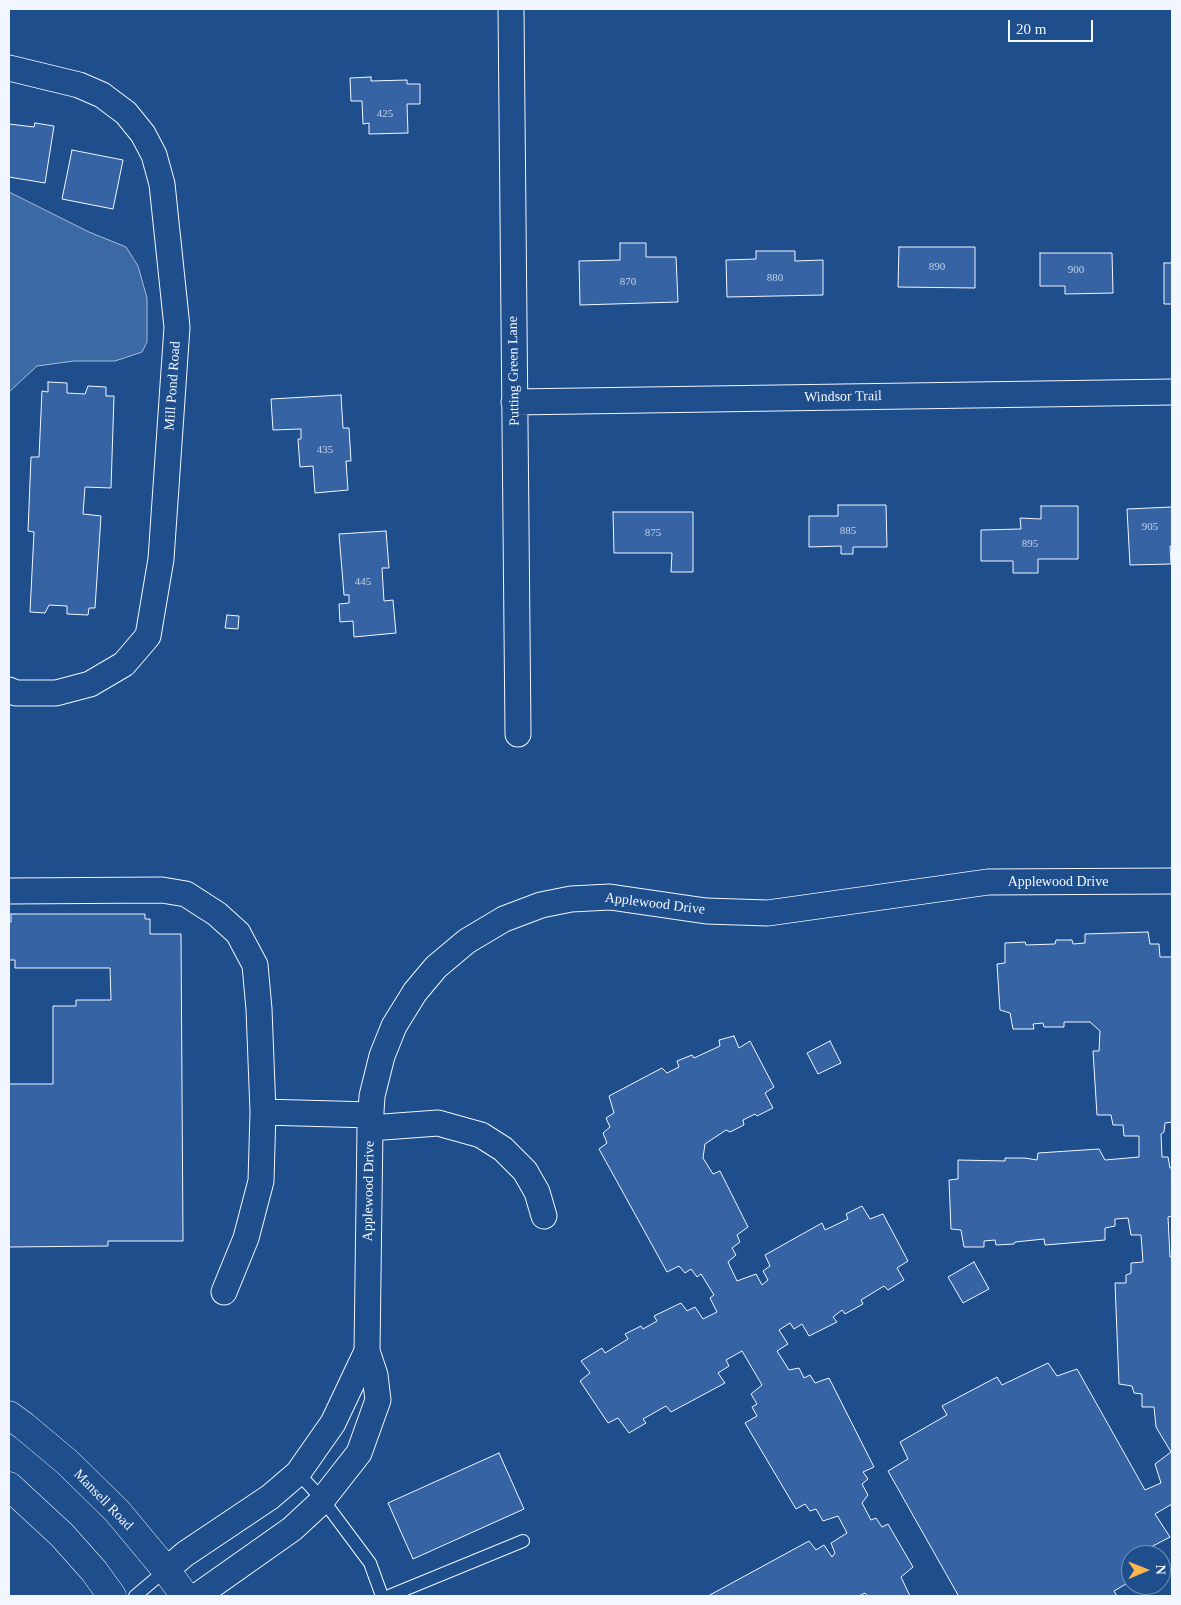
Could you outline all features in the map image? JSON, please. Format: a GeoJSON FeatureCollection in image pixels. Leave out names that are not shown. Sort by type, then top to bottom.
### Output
{"type":"FeatureCollection","features":[{"type":"Feature","properties":{"kind":"main road","name":"Mansell Road"},"geometry":{"type":"LineString","coordinates":[[9,1415],[67,1462],[117,1511],[185,1596]]}},
{"type":"Feature","properties":{"kind":"main road"},"geometry":{"type":"LineString","coordinates":[[9,1486],[62,1534],[94,1571],[112,1596]]}},
{"type":"Feature","properties":{"kind":"street","name":"Putting Green Lane"},"geometry":{"type":"LineString","coordinates":[[511,9],[518,734]]}},
{"type":"Feature","properties":{"kind":"street","name":"Mill Pond Road"},"geometry":{"type":"LineString","coordinates":[[9,68],[79,85],[102,95],[126,113],[143,134],[154,155],[162,184],[178,327],[161,559],[148,636],[124,664],[90,684],[56,693],[16,693],[9,690]]}},
{"type":"Feature","properties":{"kind":"street","name":"Windsor Trail"},"geometry":{"type":"LineString","coordinates":[[514,402],[1172,392]]}},
{"type":"Feature","properties":{"kind":"street","name":"Applewood Drive"},"geometry":{"type":"LineString","coordinates":[[197,1596],[292,1529],[323,1500],[359,1453],[378,1400],[375,1375],[367,1351],[372,1096],[382,1056],[394,1026],[415,992],[436,967],[467,941],[504,919],[541,905],[571,899],[610,897],[706,911],[768,912],[988,882],[1172,881]]}},
{"type":"Feature","properties":{"kind":"street"},"geometry":{"type":"LineString","coordinates":[[9,891],[162,890],[186,894],[217,914],[238,933],[255,965],[259,1009],[263,1112],[261,1181],[246,1238],[224,1292]]}},
{"type":"Feature","properties":{"kind":"street"},"geometry":{"type":"LineString","coordinates":[[263,1112],[370,1122],[438,1123],[481,1135],[503,1149],[525,1171],[537,1192],[544,1216]]}},
{"type":"Feature","properties":{"kind":"street","name":"Applewood Drive"},"geometry":{"type":"LineString","coordinates":[[166,1570],[185,1554],[270,1497],[298,1473],[333,1423],[367,1351]]}},
{"type":"Feature","properties":{"kind":"lane"},"geometry":{"type":"LineString","coordinates":[[298,1473],[323,1500],[370,1564],[382,1596]]}},
{"type":"Feature","properties":{"kind":"lane"},"geometry":{"type":"LineString","coordinates":[[389,1596],[523,1541]]}},
{"type":"Feature","properties":{"kind":"lane"},"geometry":{"type":"LineString","coordinates":[[135,1596],[166,1570]]}},
{"type":"Feature","properties":{"kind":"water"},"geometry":{"type":"Polygon","coordinates":[[[9,192],[89,232],[126,247],[138,266],[147,298],[147,342],[142,352],[115,361],[74,361],[37,366],[9,392],[9,192]]]}},
{"type":"Feature","properties":{"kind":"building"},"geometry":{"type":"Polygon","coordinates":[[[371,77],[371,81],[407,80],[407,84],[420,84],[420,104],[407,104],[408,133],[369,134],[369,123],[363,124],[362,101],[351,101],[350,78],[371,77]]]}},
{"type":"Feature","properties":{"kind":"building"},"geometry":{"type":"Polygon","coordinates":[[[35,123],[54,126],[45,183],[9,177],[9,124],[34,127],[35,123]]]}},
{"type":"Feature","properties":{"kind":"building"},"geometry":{"type":"Polygon","coordinates":[[[72,150],[123,160],[113,209],[62,199],[72,150]]]}},
{"type":"Feature","properties":{"kind":"building"},"geometry":{"type":"Polygon","coordinates":[[[620,243],[646,243],[646,257],[676,257],[678,302],[580,305],[579,261],[620,260],[620,243]]]}},
{"type":"Feature","properties":{"kind":"building"},"geometry":{"type":"Polygon","coordinates":[[[899,247],[975,247],[975,288],[898,287],[899,247]]]}},
{"type":"Feature","properties":{"kind":"building"},"geometry":{"type":"Polygon","coordinates":[[[756,251],[795,251],[795,261],[823,260],[823,295],[727,297],[726,260],[756,259],[756,251]]]}},
{"type":"Feature","properties":{"kind":"building"},"geometry":{"type":"Polygon","coordinates":[[[1040,253],[1112,253],[1113,293],[1065,294],[1065,286],[1040,286],[1040,253]]]}},
{"type":"Feature","properties":{"kind":"building"},"geometry":{"type":"Polygon","coordinates":[[[1164,263],[1172,263],[1172,304],[1164,304],[1164,263]]]}},
{"type":"Feature","properties":{"kind":"building"},"geometry":{"type":"Polygon","coordinates":[[[48,382],[67,383],[67,393],[85,394],[88,386],[106,387],[106,396],[114,396],[111,488],[85,487],[83,514],[101,516],[95,608],[89,608],[88,615],[67,614],[67,606],[49,605],[45,613],[30,612],[34,532],[28,531],[31,457],[39,457],[42,391],[48,392],[48,382]]]}},
{"type":"Feature","properties":{"kind":"building"},"geometry":{"type":"Polygon","coordinates":[[[341,395],[343,428],[349,428],[351,461],[346,461],[348,490],[315,493],[313,466],[300,467],[298,439],[301,439],[301,429],[273,430],[271,399],[341,395]]]}},
{"type":"Feature","properties":{"kind":"building"},"geometry":{"type":"Polygon","coordinates":[[[838,505],[886,505],[887,547],[853,547],[853,554],[841,554],[841,546],[809,547],[809,516],[838,516],[838,505]]]}},
{"type":"Feature","properties":{"kind":"building"},"geometry":{"type":"Polygon","coordinates":[[[1041,506],[1078,506],[1078,559],[1038,559],[1038,573],[1013,573],[1013,561],[981,561],[981,530],[1021,529],[1020,518],[1041,519],[1041,506]]]}},
{"type":"Feature","properties":{"kind":"building"},"geometry":{"type":"Polygon","coordinates":[[[1172,507],[1171,564],[1130,565],[1127,509],[1172,507]]]}},
{"type":"Feature","properties":{"kind":"building"},"geometry":{"type":"Polygon","coordinates":[[[613,512],[693,512],[693,572],[671,572],[672,553],[614,553],[613,512]]]}},
{"type":"Feature","properties":{"kind":"building"},"geometry":{"type":"Polygon","coordinates":[[[386,531],[389,568],[382,568],[384,601],[393,600],[396,633],[354,637],[353,621],[340,622],[339,604],[349,603],[349,595],[344,595],[339,534],[386,531]]]}},
{"type":"Feature","properties":{"kind":"building"},"geometry":{"type":"Polygon","coordinates":[[[227,615],[239,616],[238,629],[225,628],[227,615]]]}},
{"type":"Feature","properties":{"kind":"building"},"geometry":{"type":"Polygon","coordinates":[[[11,914],[145,914],[145,919],[150,919],[150,934],[181,934],[183,1241],[108,1241],[108,1246],[9,1247],[9,1084],[53,1084],[53,1006],[76,1006],[76,1000],[111,1000],[110,968],[15,968],[15,960],[9,960],[9,922],[11,922],[11,914]]]}},
{"type":"Feature","properties":{"kind":"building"},"geometry":{"type":"Polygon","coordinates":[[[1148,932],[1150,944],[1159,944],[1160,957],[1172,957],[1172,1122],[1165,1123],[1164,1132],[1161,1134],[1162,1157],[1168,1157],[1170,1168],[1172,1168],[1172,1216],[1168,1217],[1170,1257],[1172,1257],[1172,1504],[1155,1514],[1170,1537],[1155,1545],[1121,1545],[1121,1587],[1114,1591],[1117,1596],[956,1596],[958,1595],[888,1471],[908,1459],[900,1442],[947,1415],[942,1406],[997,1377],[1002,1385],[1048,1363],[1057,1376],[1077,1369],[1145,1490],[1161,1483],[1155,1464],[1171,1452],[1156,1427],[1154,1407],[1142,1407],[1142,1394],[1134,1393],[1132,1386],[1119,1384],[1115,1283],[1126,1283],[1126,1275],[1131,1273],[1131,1263],[1143,1262],[1141,1235],[1131,1235],[1128,1218],[1115,1219],[1115,1226],[1105,1228],[1105,1240],[1045,1245],[1044,1239],[996,1245],[995,1240],[984,1241],[984,1247],[964,1247],[961,1230],[951,1229],[949,1180],[958,1179],[958,1160],[1005,1161],[1005,1158],[1025,1158],[1037,1160],[1038,1153],[1099,1149],[1105,1160],[1139,1157],[1139,1136],[1124,1136],[1123,1125],[1113,1125],[1111,1115],[1097,1115],[1093,1051],[1099,1051],[1100,1031],[1090,1022],[1064,1022],[1064,1027],[1044,1027],[1043,1023],[1033,1024],[1034,1029],[1013,1029],[1010,1013],[1000,1010],[997,964],[1005,963],[1005,943],[1025,942],[1026,945],[1055,944],[1056,940],[1072,940],[1073,944],[1085,943],[1085,934],[1148,932]]]}},
{"type":"Feature","properties":{"kind":"building"},"geometry":{"type":"Polygon","coordinates":[[[734,1036],[739,1048],[750,1041],[774,1087],[765,1093],[773,1108],[743,1120],[744,1125],[730,1132],[726,1130],[705,1144],[703,1158],[713,1174],[720,1171],[748,1227],[737,1235],[740,1242],[732,1248],[736,1255],[728,1262],[737,1281],[756,1274],[762,1285],[768,1280],[763,1271],[770,1266],[765,1255],[822,1223],[825,1230],[848,1219],[846,1214],[862,1206],[870,1219],[883,1214],[908,1261],[897,1268],[904,1280],[888,1290],[884,1286],[861,1300],[863,1304],[845,1314],[842,1310],[833,1317],[837,1322],[809,1336],[802,1324],[794,1329],[790,1323],[779,1330],[788,1344],[777,1351],[789,1370],[799,1368],[804,1378],[810,1375],[815,1383],[829,1378],[874,1467],[863,1472],[868,1479],[862,1484],[868,1495],[862,1503],[871,1520],[876,1518],[882,1527],[888,1524],[913,1567],[901,1577],[910,1596],[868,1596],[865,1593],[859,1596],[708,1596],[809,1541],[816,1550],[824,1545],[832,1557],[835,1553],[831,1543],[847,1533],[838,1516],[823,1521],[816,1509],[810,1511],[805,1504],[796,1509],[745,1423],[757,1416],[752,1407],[757,1404],[751,1394],[762,1385],[742,1351],[726,1360],[729,1366],[718,1373],[725,1383],[671,1412],[666,1406],[643,1419],[646,1423],[629,1433],[618,1418],[608,1423],[580,1381],[590,1373],[581,1361],[602,1348],[605,1353],[628,1339],[625,1334],[641,1326],[643,1329],[657,1321],[654,1316],[681,1303],[687,1311],[695,1307],[703,1319],[717,1312],[710,1298],[714,1295],[701,1274],[697,1277],[691,1269],[685,1273],[679,1266],[667,1272],[599,1149],[607,1143],[603,1133],[610,1127],[606,1118],[614,1113],[609,1096],[662,1068],[667,1073],[679,1067],[677,1061],[692,1055],[694,1058],[720,1046],[719,1040],[734,1036]]]}},
{"type":"Feature","properties":{"kind":"building"},"geometry":{"type":"Polygon","coordinates":[[[830,1041],[841,1063],[818,1074],[807,1053],[830,1041]]]}},
{"type":"Feature","properties":{"kind":"building"},"geometry":{"type":"Polygon","coordinates":[[[974,1262],[989,1289],[963,1303],[948,1277],[974,1262]]]}},
{"type":"Feature","properties":{"kind":"building"},"geometry":{"type":"Polygon","coordinates":[[[499,1453],[524,1509],[413,1559],[388,1503],[499,1453]]]}}]}
